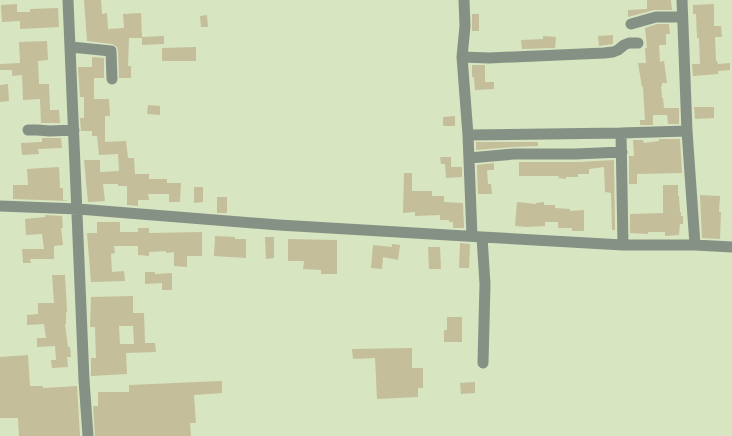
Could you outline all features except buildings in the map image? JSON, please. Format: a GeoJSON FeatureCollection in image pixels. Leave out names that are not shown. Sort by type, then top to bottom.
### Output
{"type":"FeatureCollection","features":[{"type":"Feature","properties":{"kind":"street"},"geometry":{"type":"LineString","coordinates":[[68,0],[88,436]]}},
{"type":"Feature","properties":{"kind":"street"},"geometry":{"type":"LineString","coordinates":[[464,0],[462,57],[469,158],[484,284],[483,363]]}},
{"type":"Feature","properties":{"kind":"street"},"geometry":{"type":"LineString","coordinates":[[682,0],[695,245]]}},
{"type":"Feature","properties":{"kind":"street"},"geometry":{"type":"LineString","coordinates":[[632,24],[656,17],[682,17]]}},
{"type":"Feature","properties":{"kind":"street"},"geometry":{"type":"LineString","coordinates":[[462,57],[489,58],[604,53],[613,52],[624,45],[638,42]]}},
{"type":"Feature","properties":{"kind":"street"},"geometry":{"type":"LineString","coordinates":[[71,47],[110,51],[112,79]]}},
{"type":"Feature","properties":{"kind":"street"},"geometry":{"type":"LineString","coordinates":[[28,130],[50,132],[74,130]]}},
{"type":"Feature","properties":{"kind":"street"},"geometry":{"type":"LineString","coordinates":[[468,135],[622,134],[688,131]]}},
{"type":"Feature","properties":{"kind":"street"},"geometry":{"type":"LineString","coordinates":[[622,134],[623,245]]}},
{"type":"Feature","properties":{"kind":"street"},"geometry":{"type":"LineString","coordinates":[[469,158],[514,154],[622,152]]}},
{"type":"Feature","properties":{"kind":"street"},"geometry":{"type":"LineString","coordinates":[[0,206],[78,209],[279,225],[477,237],[623,245],[732,247]]}}]}
